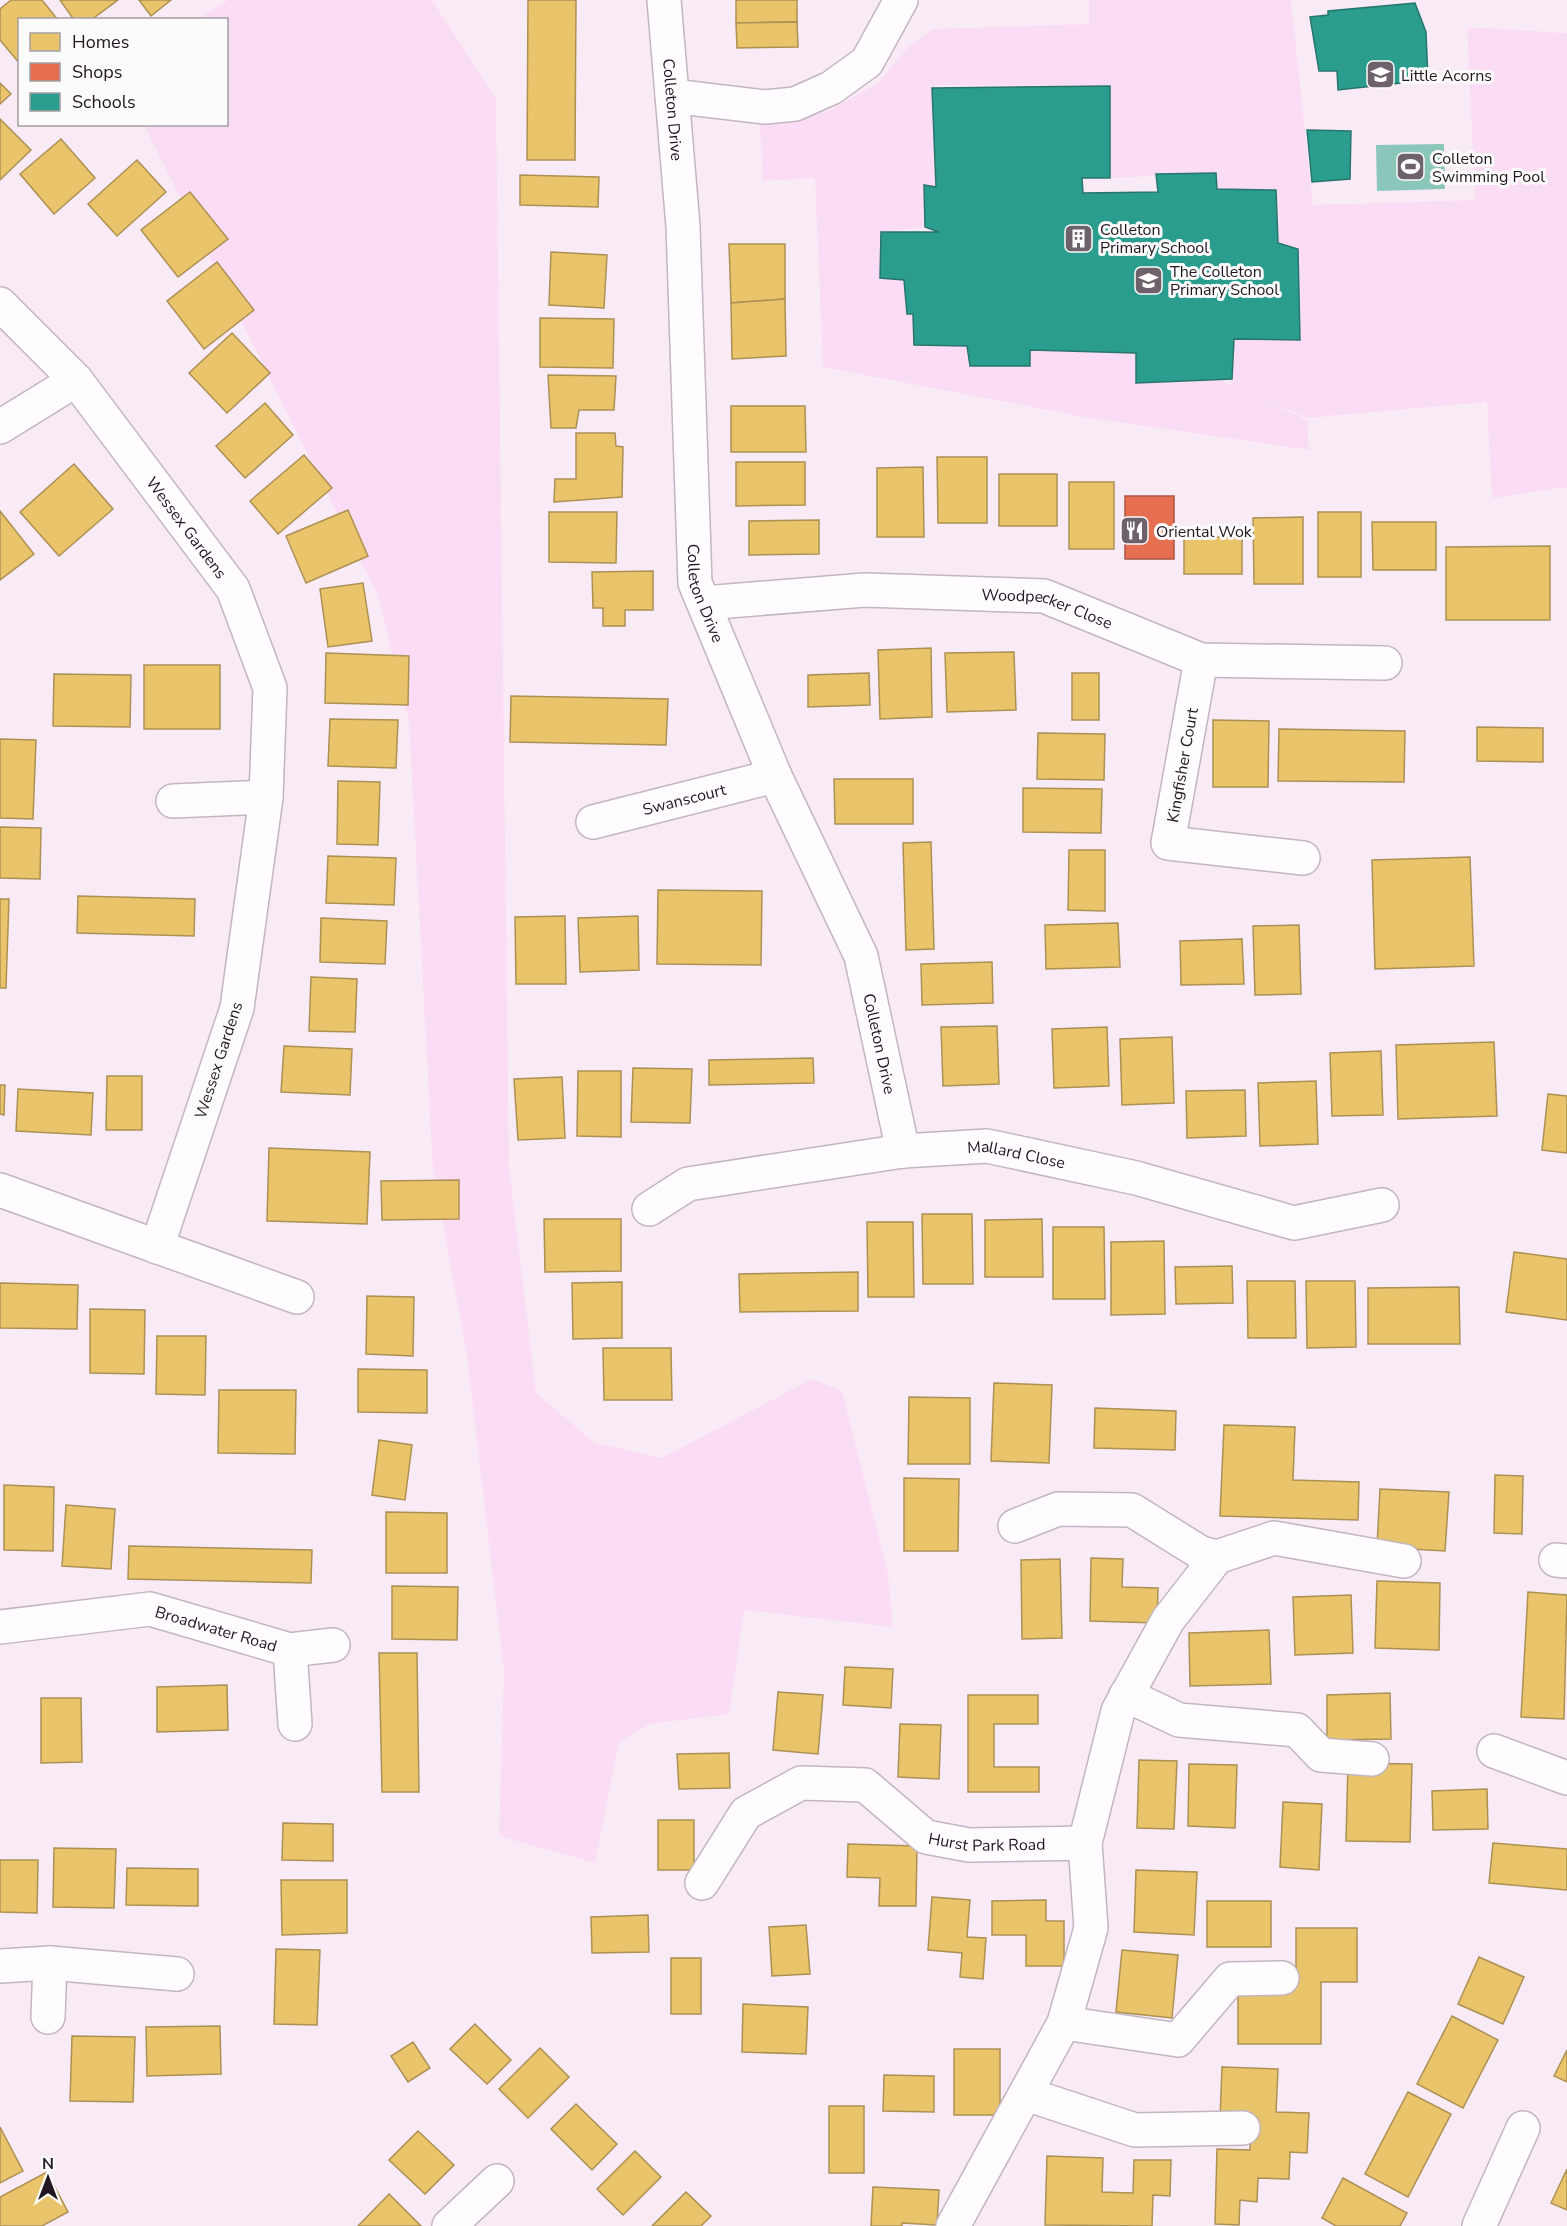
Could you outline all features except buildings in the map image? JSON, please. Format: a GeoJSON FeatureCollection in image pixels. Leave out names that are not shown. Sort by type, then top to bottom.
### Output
{"type":"FeatureCollection","features":[{"type":"Feature","properties":{"kind":"street","name":"Colleton Drive"},"geometry":{"type":"LineString","coordinates":[[663,0],[683,226],[695,583],[775,776],[861,956],[903,1152]]}},
{"type":"Feature","properties":{"kind":"street"},"geometry":{"type":"LineString","coordinates":[[672,96],[765,107],[795,104],[831,88],[867,62],[901,0]]}},
{"type":"Feature","properties":{"kind":"street","name":"Wessex Gardens"},"geometry":{"type":"LineString","coordinates":[[0,304],[75,380],[233,590],[270,688],[267,797],[237,1008],[156,1247]]}},
{"type":"Feature","properties":{"kind":"street"},"geometry":{"type":"LineString","coordinates":[[0,427],[75,380]]}},
{"type":"Feature","properties":{"kind":"street","name":"Woodpecker Close"},"geometry":{"type":"LineString","coordinates":[[704,603],[865,590],[1044,596],[1201,660],[1385,663]]}},
{"type":"Feature","properties":{"kind":"street","name":"Kingfisher Court"},"geometry":{"type":"LineString","coordinates":[[1201,660],[1168,843],[1303,858]]}},
{"type":"Feature","properties":{"kind":"street","name":"Swanscourt"},"geometry":{"type":"LineString","coordinates":[[593,822],[775,776]]}},
{"type":"Feature","properties":{"kind":"street"},"geometry":{"type":"LineString","coordinates":[[172,801],[267,797]]}},
{"type":"Feature","properties":{"kind":"street","name":"Mallard Close"},"geometry":{"type":"LineString","coordinates":[[649,1209],[687,1184],[903,1152],[987,1146],[1136,1178],[1294,1223],[1382,1205]]}},
{"type":"Feature","properties":{"kind":"street"},"geometry":{"type":"LineString","coordinates":[[0,1190],[297,1297]]}},
{"type":"Feature","properties":{"kind":"street"},"geometry":{"type":"LineString","coordinates":[[1016,1526],[1058,1509],[1132,1510],[1201,1553],[1216,1557],[1275,1538],[1404,1561]]}},
{"type":"Feature","properties":{"kind":"street"},"geometry":{"type":"LineString","coordinates":[[953,2226],[1064,2023],[1091,1928],[1085,1843],[1118,1711],[1168,1620],[1216,1557]]}},
{"type":"Feature","properties":{"kind":"street","name":"Broadwater Road"},"geometry":{"type":"LineString","coordinates":[[0,1626],[150,1609],[290,1650],[333,1645]]}},
{"type":"Feature","properties":{"kind":"street","name":"Broadwater Road"},"geometry":{"type":"LineString","coordinates":[[290,1650],[296,1724]]}},
{"type":"Feature","properties":{"kind":"street"},"geometry":{"type":"LineString","coordinates":[[1126,1695],[1179,1720],[1297,1730],[1322,1755],[1372,1759]]}},
{"type":"Feature","properties":{"kind":"street"},"geometry":{"type":"LineString","coordinates":[[1494,1751],[1567,1778]]}},
{"type":"Feature","properties":{"kind":"street","name":"Hurst Park Road"},"geometry":{"type":"LineString","coordinates":[[702,1883],[746,1813],[801,1783],[865,1785],[926,1837],[969,1845],[1085,1843]]}},
{"type":"Feature","properties":{"kind":"street"},"geometry":{"type":"LineString","coordinates":[[0,1966],[51,1963],[177,1974]]}},
{"type":"Feature","properties":{"kind":"street"},"geometry":{"type":"LineString","coordinates":[[48,2017],[51,1963]]}},
{"type":"Feature","properties":{"kind":"street"},"geometry":{"type":"LineString","coordinates":[[1064,2023],[1178,2040],[1230,1979],[1282,1978]]}},
{"type":"Feature","properties":{"kind":"street"},"geometry":{"type":"LineString","coordinates":[[1026,2094],[1135,2130],[1243,2128]]}},
{"type":"Feature","properties":{"kind":"street"},"geometry":{"type":"LineString","coordinates":[[1479,2226],[1523,2128]]}},
{"type":"Feature","properties":{"kind":"street"},"geometry":{"type":"LineString","coordinates":[[449,2226],[497,2181]]}},
{"type":"Feature","properties":{"kind":"shaded area"},"geometry":{"type":"Polygon","coordinates":[[[228,0],[432,0],[496,98],[509,1166],[536,1393],[595,1443],[662,1458],[812,1379],[842,1391],[888,1574],[893,1627],[744,1610],[729,1714],[650,1724],[619,1742],[595,1863],[499,1836],[504,1672],[467,1356],[433,1170],[409,722],[378,596],[144,126],[228,126],[228,18],[200,18],[228,0]]]}},
{"type":"Feature","properties":{"kind":"shaded area"},"geometry":{"type":"Polygon","coordinates":[[[1089,0],[1291,0],[1313,205],[1475,200],[1467,27],[1567,33],[1567,487],[1492,498],[1487,402],[1307,418],[1247,392],[1307,420],[1309,450],[1084,417],[823,367],[815,178],[763,181],[760,123],[824,113],[877,84],[909,46],[933,29],[1089,24],[1089,0]],[[935,85],[936,187],[924,186],[925,227],[882,232],[904,280],[907,314],[913,314],[967,346],[970,366],[1030,366],[1030,350],[1136,353],[1137,383],[1220,380],[1231,385],[1234,339],[1300,340],[1298,249],[1278,243],[1276,190],[1217,189],[1215,173],[1110,178],[1110,86],[935,85]]]}},
{"type":"Feature","properties":{"kind":"shaded area","name":"Colleton Swimming Pool"},"geometry":{"type":"Polygon","coordinates":[[[1444,144],[1445,189],[1377,191],[1376,145],[1444,144]]]}},
{"type":"Feature","properties":{"kind":"place","name":"Little Acorns"},"geometry":{"type":"Point","coordinates":[1380,75]}},
{"type":"Feature","properties":{"kind":"place","name":"Colleton Swimming Pool"},"geometry":{"type":"Point","coordinates":[1411,167]}},
{"type":"Feature","properties":{"kind":"place","name":"Colleton Primary School"},"geometry":{"type":"Point","coordinates":[1079,238]}},
{"type":"Feature","properties":{"kind":"place","name":"The Colleton Primary School"},"geometry":{"type":"Point","coordinates":[1149,280]}},
{"type":"Feature","properties":{"kind":"place","name":"Oriental Wok"},"geometry":{"type":"Point","coordinates":[1135,531]}}]}
